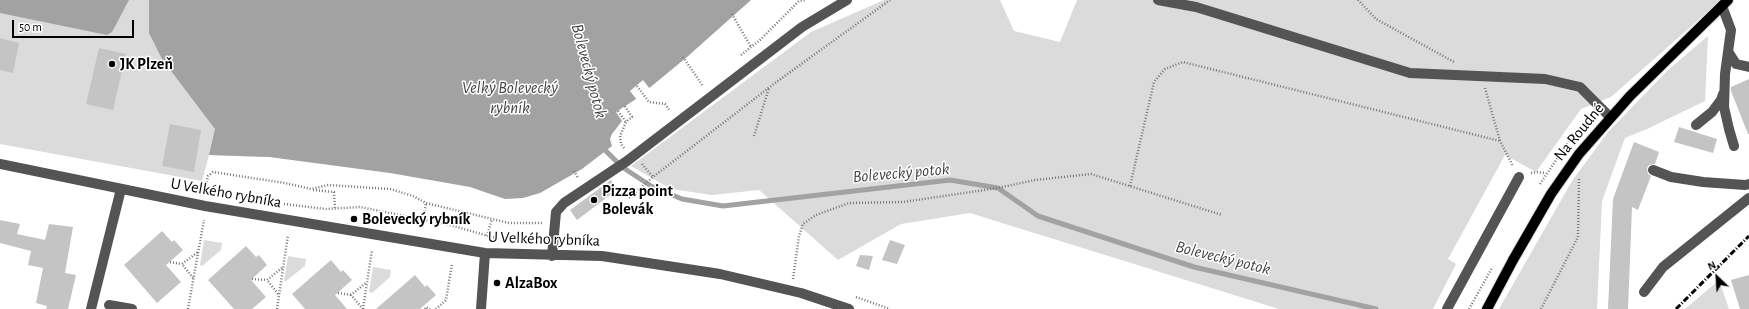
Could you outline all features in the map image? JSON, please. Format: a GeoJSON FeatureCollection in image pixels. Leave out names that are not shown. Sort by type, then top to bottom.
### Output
{"type":"FeatureCollection","features":[{"type":"Feature","properties":{"kind":"main road","name":"Na Roudné"},"geometry":{"type":"LineString","coordinates":[[1487,309],[1551,194],[1579,154],[1610,118],[1725,3]]}},
{"type":"Feature","properties":{"kind":"street","name":"U Velkého rybníka"},"geometry":{"type":"LineString","coordinates":[[552,256],[556,212],[564,203],[627,161],[802,27],[847,0]]}},
{"type":"Feature","properties":{"kind":"street"},"geometry":{"type":"LineString","coordinates":[[1158,0],[1196,6],[1410,73],[1545,78],[1580,87],[1610,118]]}},
{"type":"Feature","properties":{"kind":"street"},"geometry":{"type":"LineString","coordinates":[[1725,3],[1731,30],[1725,74],[1724,107],[1734,146]]}},
{"type":"Feature","properties":{"kind":"street"},"geometry":{"type":"LineString","coordinates":[[1729,53],[1736,64],[1749,67]]}},
{"type":"Feature","properties":{"kind":"street"},"geometry":{"type":"LineString","coordinates":[[1696,125],[1712,112],[1721,100],[1724,90]]}},
{"type":"Feature","properties":{"kind":"street","name":"U Velkého rybníka"},"geometry":{"type":"LineString","coordinates":[[0,164],[205,206],[485,253],[552,256],[602,256],[720,274],[791,291],[849,309]]}},
{"type":"Feature","properties":{"kind":"street"},"geometry":{"type":"LineString","coordinates":[[1653,170],[1671,177],[1703,182],[1749,184]]}},
{"type":"Feature","properties":{"kind":"street"},"geometry":{"type":"LineString","coordinates":[[1447,309],[1519,177]]}},
{"type":"Feature","properties":{"kind":"street"},"geometry":{"type":"LineString","coordinates":[[91,309],[121,189]]}},
{"type":"Feature","properties":{"kind":"street"},"geometry":{"type":"LineString","coordinates":[[1644,292],[1663,267],[1749,198]]}},
{"type":"Feature","properties":{"kind":"street"},"geometry":{"type":"LineString","coordinates":[[481,309],[485,253]]}},
{"type":"Feature","properties":{"kind":"street"},"geometry":{"type":"LineString","coordinates":[[109,305],[132,309]]}},
{"type":"Feature","properties":{"kind":"path"},"geometry":{"type":"LineString","coordinates":[[740,56],[799,1],[805,0]]}},
{"type":"Feature","properties":{"kind":"path"},"geometry":{"type":"LineString","coordinates":[[630,198],[653,178],[769,87],[890,0]]}},
{"type":"Feature","properties":{"kind":"path"},"geometry":{"type":"LineString","coordinates":[[1358,0],[1376,19],[1460,64]]}},
{"type":"Feature","properties":{"kind":"path"},"geometry":{"type":"LineString","coordinates":[[732,14],[751,47]]}},
{"type":"Feature","properties":{"kind":"path"},"geometry":{"type":"LineString","coordinates":[[683,57],[703,86]]}},
{"type":"Feature","properties":{"kind":"path"},"geometry":{"type":"LineString","coordinates":[[1130,186],[1154,82],[1165,69],[1183,62],[1500,141]]}},
{"type":"Feature","properties":{"kind":"path"},"geometry":{"type":"LineString","coordinates":[[1481,76],[1500,141],[1519,177]]}},
{"type":"Feature","properties":{"kind":"path"},"geometry":{"type":"LineString","coordinates":[[697,90],[707,83]]}},
{"type":"Feature","properties":{"kind":"path"},"geometry":{"type":"LineString","coordinates":[[637,86],[649,102],[665,104],[670,112]]}},
{"type":"Feature","properties":{"kind":"path"},"geometry":{"type":"LineString","coordinates":[[754,136],[769,87]]}},
{"type":"Feature","properties":{"kind":"path"},"geometry":{"type":"LineString","coordinates":[[624,105],[632,117],[626,122],[620,136],[621,144],[624,148],[630,143]]}},
{"type":"Feature","properties":{"kind":"path"},"geometry":{"type":"LineString","coordinates":[[1551,166],[1569,141],[1599,106]]}},
{"type":"Feature","properties":{"kind":"path"},"geometry":{"type":"LineString","coordinates":[[665,116],[676,107]]}},
{"type":"Feature","properties":{"kind":"path"},"geometry":{"type":"LineString","coordinates":[[618,111],[626,122]]}},
{"type":"Feature","properties":{"kind":"path"},"geometry":{"type":"LineString","coordinates":[[643,165],[653,178]]}},
{"type":"Feature","properties":{"kind":"path"},"geometry":{"type":"LineString","coordinates":[[205,188],[208,176],[213,172],[285,183],[311,190],[334,192],[335,208]]}},
{"type":"Feature","properties":{"kind":"path"},"geometry":{"type":"LineString","coordinates":[[574,172],[578,179]]}},
{"type":"Feature","properties":{"kind":"path"},"geometry":{"type":"LineString","coordinates":[[791,291],[799,236],[803,224],[816,215],[849,203],[902,202],[998,188],[1035,180],[1091,174],[1222,215]]}},
{"type":"Feature","properties":{"kind":"path"},"geometry":{"type":"LineString","coordinates":[[1541,309],[1578,237],[1579,177]]}},
{"type":"Feature","properties":{"kind":"path"},"geometry":{"type":"LineString","coordinates":[[311,190],[328,185],[390,189],[413,196],[426,203],[509,223],[554,222]]}},
{"type":"Feature","properties":{"kind":"path"},"geometry":{"type":"LineString","coordinates":[[203,194],[209,196]]}},
{"type":"Feature","properties":{"kind":"path"},"geometry":{"type":"LineString","coordinates":[[423,220],[426,203]]}},
{"type":"Feature","properties":{"kind":"path"},"geometry":{"type":"LineString","coordinates":[[279,204],[326,209],[360,207],[450,225],[503,239]]}},
{"type":"Feature","properties":{"kind":"path"},"geometry":{"type":"LineString","coordinates":[[487,236],[492,219]]}},
{"type":"Feature","properties":{"kind":"path"},"geometry":{"type":"LineString","coordinates":[[188,309],[204,220]]}},
{"type":"Feature","properties":{"kind":"path"},"geometry":{"type":"LineString","coordinates":[[277,309],[288,235]]}},
{"type":"Feature","properties":{"kind":"path"},"geometry":{"type":"LineString","coordinates":[[363,309],[372,250]]}},
{"type":"Feature","properties":{"kind":"path"},"geometry":{"type":"LineString","coordinates":[[182,264],[198,251]]}},
{"type":"Feature","properties":{"kind":"path"},"geometry":{"type":"LineString","coordinates":[[170,262],[182,264],[194,278]]}},
{"type":"Feature","properties":{"kind":"path"},"geometry":{"type":"LineString","coordinates":[[438,308],[446,300],[452,264]]}},
{"type":"Feature","properties":{"kind":"path"},"geometry":{"type":"LineString","coordinates":[[267,280],[283,266]]}},
{"type":"Feature","properties":{"kind":"path"},"geometry":{"type":"LineString","coordinates":[[252,278],[267,280],[279,294]]}},
{"type":"Feature","properties":{"kind":"path"},"geometry":{"type":"LineString","coordinates":[[351,295],[367,282]]}},
{"type":"Feature","properties":{"kind":"path"},"geometry":{"type":"LineString","coordinates":[[338,293],[351,295],[363,309]]}},
{"type":"Feature","properties":{"kind":"path"},"geometry":{"type":"LineString","coordinates":[[425,307],[430,309]]}},
{"type":"Feature","properties":{"kind":"shaded area","name":"JK Plzeň"},"geometry":{"type":"Polygon","coordinates":[[[0,0],[234,0],[269,157],[209,155],[202,181],[0,144],[0,0]]]}},
{"type":"Feature","properties":{"kind":"shaded area"},"geometry":{"type":"Polygon","coordinates":[[[884,0],[1000,0],[1014,31],[1060,42],[1077,0],[1721,0],[1611,97],[1581,109],[1536,172],[1505,155],[1448,259],[1456,264],[1433,309],[1279,309],[970,213],[901,224],[838,260],[759,190],[712,195],[671,189],[631,166],[811,32],[884,0]]]}},
{"type":"Feature","properties":{"kind":"shaded area"},"geometry":{"type":"Polygon","coordinates":[[[1708,36],[1705,101],[1625,138],[1602,201],[1597,309],[1499,309],[1572,181],[1608,132],[1667,71],[1708,36]]]}},
{"type":"Feature","properties":{"kind":"shaded area"},"geometry":{"type":"Polygon","coordinates":[[[204,240],[222,243],[221,250],[202,266],[200,265],[204,240]]]}},
{"type":"Feature","properties":{"kind":"shaded area"},"geometry":{"type":"Polygon","coordinates":[[[288,256],[306,259],[305,266],[284,281],[288,256]]]}},
{"type":"Feature","properties":{"kind":"shaded area"},"geometry":{"type":"Polygon","coordinates":[[[373,267],[391,270],[390,277],[372,293],[369,292],[373,267]]]}},
{"type":"Feature","properties":{"kind":"shaded area"},"geometry":{"type":"Polygon","coordinates":[[[1719,280],[1729,309],[1685,309],[1719,280]]]}},
{"type":"Feature","properties":{"kind":"water"},"geometry":{"type":"Polygon","coordinates":[[[0,0],[129,0],[112,32],[107,35],[0,13],[0,0]]]}},
{"type":"Feature","properties":{"kind":"water","name":"Velký Bolevecký rybník"},"geometry":{"type":"Polygon","coordinates":[[[149,0],[751,0],[687,57],[636,99],[616,112],[622,121],[610,139],[612,146],[582,169],[540,193],[523,198],[505,199],[470,187],[390,173],[269,157],[209,155],[215,129],[162,59],[149,33],[149,0]]]}},
{"type":"Feature","properties":{"kind":"pier"},"geometry":{"type":"Polygon","coordinates":[[[643,80],[650,89],[637,100],[630,91],[643,80]]]}},
{"type":"Feature","properties":{"kind":"building"},"geometry":{"type":"Polygon","coordinates":[[[0,38],[19,43],[13,73],[0,70],[0,38]]]}},
{"type":"Feature","properties":{"kind":"building"},"geometry":{"type":"Polygon","coordinates":[[[99,48],[126,54],[113,110],[86,104],[99,48]]]}},
{"type":"Feature","properties":{"kind":"building"},"geometry":{"type":"Polygon","coordinates":[[[1749,79],[1748,134],[1731,91],[1731,87],[1749,79]]]}},
{"type":"Feature","properties":{"kind":"building"},"geometry":{"type":"Polygon","coordinates":[[[170,124],[201,130],[194,172],[162,166],[170,124]]]}},
{"type":"Feature","properties":{"kind":"building"},"geometry":{"type":"Polygon","coordinates":[[[1679,127],[1717,139],[1713,153],[1674,142],[1679,127]]]}},
{"type":"Feature","properties":{"kind":"building"},"geometry":{"type":"Polygon","coordinates":[[[1634,142],[1659,152],[1655,164],[1649,165],[1647,168],[1648,174],[1651,176],[1638,210],[1632,207],[1628,309],[1608,309],[1613,199],[1634,142]]]}},
{"type":"Feature","properties":{"kind":"building","name":"Pizza point Bolevák"},"geometry":{"type":"Polygon","coordinates":[[[611,180],[618,189],[577,220],[570,210],[611,180]]]}},
{"type":"Feature","properties":{"kind":"building"},"geometry":{"type":"Polygon","coordinates":[[[0,220],[20,224],[17,234],[45,240],[49,224],[73,227],[65,273],[76,275],[68,309],[46,309],[47,306],[36,303],[43,268],[28,265],[31,251],[0,243],[0,220]]]}},
{"type":"Feature","properties":{"kind":"building"},"geometry":{"type":"Polygon","coordinates":[[[162,231],[172,242],[174,240],[183,250],[166,265],[181,282],[157,303],[124,265],[162,231]]]}},
{"type":"Feature","properties":{"kind":"building"},"geometry":{"type":"Polygon","coordinates":[[[890,240],[905,245],[897,264],[882,260],[890,240]]]}},
{"type":"Feature","properties":{"kind":"building"},"geometry":{"type":"Polygon","coordinates":[[[246,246],[256,257],[259,255],[267,265],[251,280],[266,297],[252,309],[234,309],[208,280],[246,246]]]}},
{"type":"Feature","properties":{"kind":"building"},"geometry":{"type":"Polygon","coordinates":[[[860,255],[873,256],[869,270],[856,266],[860,255]]]}},
{"type":"Feature","properties":{"kind":"building"},"geometry":{"type":"Polygon","coordinates":[[[331,260],[341,272],[343,270],[352,280],[335,295],[347,309],[305,309],[292,294],[331,260]]]}},
{"type":"Feature","properties":{"kind":"building"},"geometry":{"type":"Polygon","coordinates":[[[415,275],[425,287],[427,285],[436,295],[420,309],[376,309],[415,275]]]}},
{"type":"Feature","properties":{"kind":"building"},"geometry":{"type":"Polygon","coordinates":[[[1749,275],[1749,309],[1740,309],[1731,280],[1749,275]]]}},
{"type":"Feature","properties":{"kind":"waterway","name":"Bolevecký potok"},"geometry":{"type":"LineString","coordinates":[[602,147],[622,167],[651,186],[682,199],[723,206],[950,180],[998,188],[1038,216],[1194,267],[1376,309]]}},
{"type":"Feature","properties":{"kind":"railway"},"geometry":{"type":"LineString","coordinates":[[1676,309],[1749,236]]}},
{"type":"Feature","properties":{"kind":"place","name":"JK Plzeň"},"geometry":{"type":"Point","coordinates":[112,64]}},
{"type":"Feature","properties":{"kind":"place","name":"Pizza point Bolevák"},"geometry":{"type":"Point","coordinates":[594,200]}},
{"type":"Feature","properties":{"kind":"place","name":"Bolevecký rybník"},"geometry":{"type":"Point","coordinates":[354,219]}},
{"type":"Feature","properties":{"kind":"place","name":"AlzaBox"},"geometry":{"type":"Point","coordinates":[497,283]}}]}
